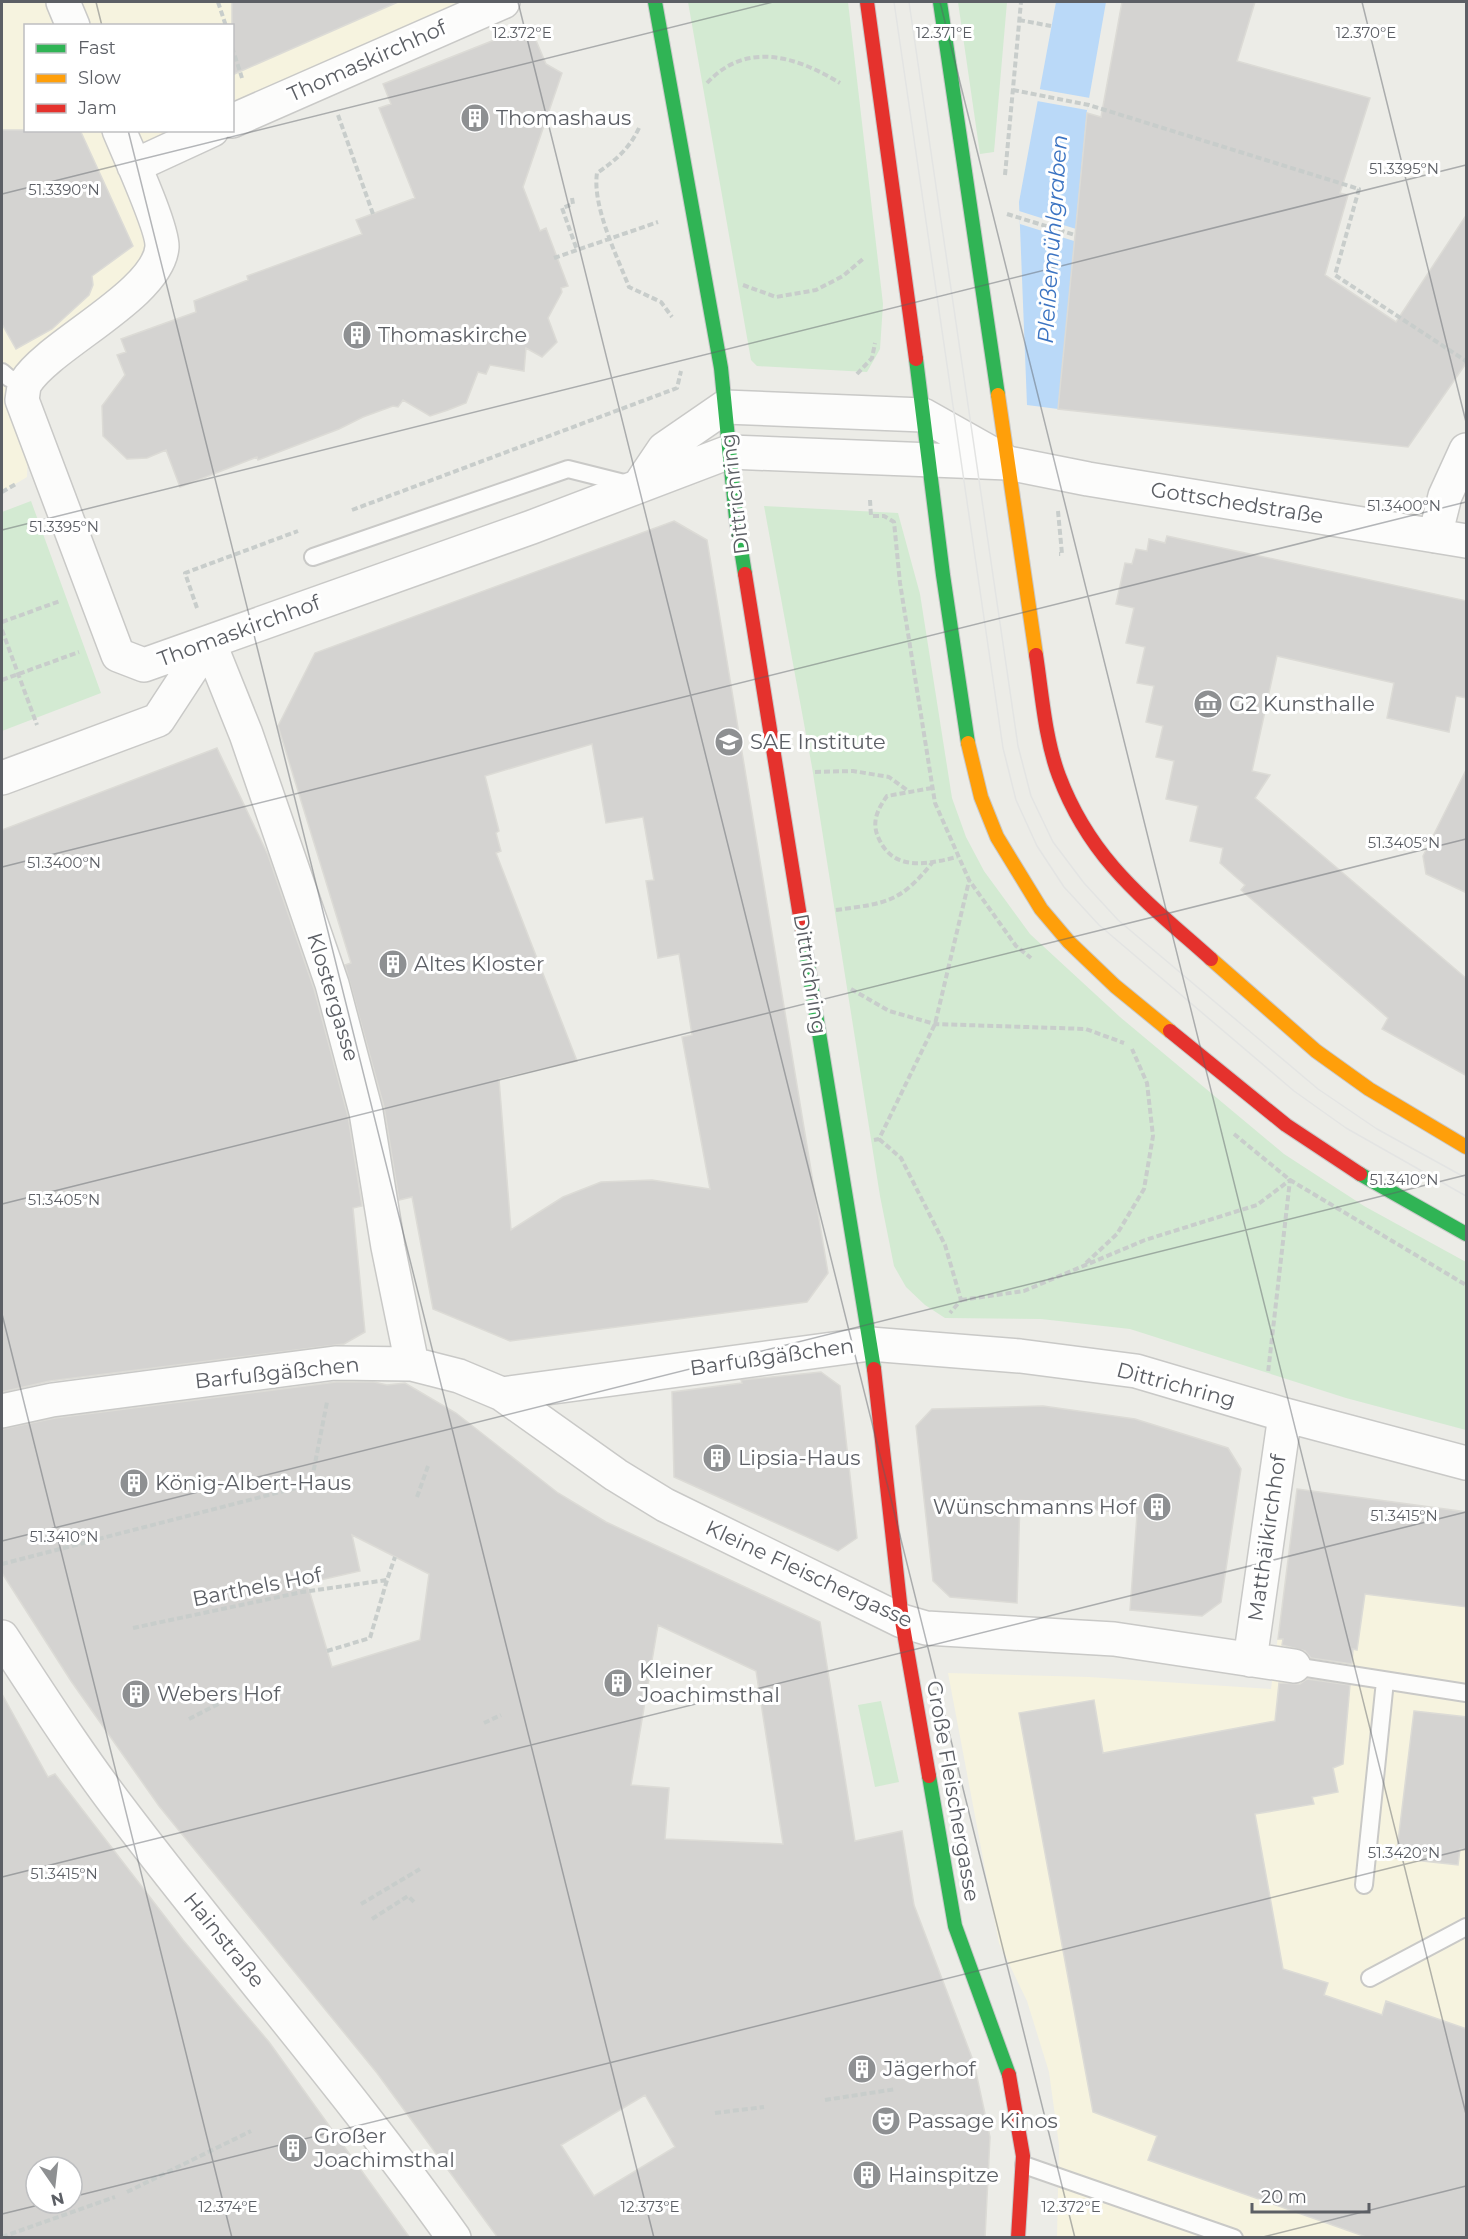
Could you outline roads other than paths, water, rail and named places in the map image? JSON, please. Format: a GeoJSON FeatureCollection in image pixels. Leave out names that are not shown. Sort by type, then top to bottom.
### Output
{"type":"FeatureCollection","features":[{"type":"Feature","properties":{"kind":"main road","name":"Dittrichring"},"geometry":{"type":"LineString","coordinates":[[655,2],[722,368],[736,519],[870,1344]]}},
{"type":"Feature","properties":{"kind":"main road"},"geometry":{"type":"LineString","coordinates":[[867,2],[967,739],[981,797],[997,837],[1041,909],[1069,942],[1115,986],[1286,1125],[1365,1177],[1467,1234]]}},
{"type":"Feature","properties":{"kind":"main road"},"geometry":{"type":"LineString","coordinates":[[940,2],[1045,715],[1058,774],[1082,828],[1108,864],[1138,894],[1316,1051],[1369,1089],[1467,1147]]}},
{"type":"Feature","properties":{"kind":"main road","name":"Große Fleischergasse"},"geometry":{"type":"LineString","coordinates":[[870,1344],[902,1621],[955,1926],[1009,2072],[1024,2165],[1018,2238]]}},
{"type":"Feature","properties":{"kind":"street"},"geometry":{"type":"LineString","coordinates":[[63,2],[72,24]]}},
{"type":"Feature","properties":{"kind":"street","name":"Thomaskirchhof"},"geometry":{"type":"LineString","coordinates":[[234,120],[502,2]]}},
{"type":"Feature","properties":{"kind":"street","name":"Thomaskirchhof"},"geometry":{"type":"LineString","coordinates":[[119,132],[134,166],[162,247],[155,264],[142,283],[90,328],[45,363],[14,377],[118,655],[144,665],[729,452],[929,460]]}},
{"type":"Feature","properties":{"kind":"street"},"geometry":{"type":"LineString","coordinates":[[134,166],[208,132]]}},
{"type":"Feature","properties":{"kind":"street"},"geometry":{"type":"LineString","coordinates":[[639,486],[664,449],[725,407],[923,415]]}},
{"type":"Feature","properties":{"kind":"street","name":"Gottschedstraße"},"geometry":{"type":"LineString","coordinates":[[923,415],[1008,463]]}},
{"type":"Feature","properties":{"kind":"street"},"geometry":{"type":"LineString","coordinates":[[1451,539],[1445,496],[1467,450]]}},
{"type":"Feature","properties":{"kind":"street","name":"Gottschedstraße"},"geometry":{"type":"LineString","coordinates":[[929,460],[1008,463],[1088,479],[1451,539]]}},
{"type":"Feature","properties":{"kind":"street"},"geometry":{"type":"LineString","coordinates":[[2,778],[158,720],[209,642]]}},
{"type":"Feature","properties":{"kind":"street","name":"Klostergasse"},"geometry":{"type":"LineString","coordinates":[[209,642],[246,734],[332,984],[366,1112],[388,1247],[412,1364]]}},
{"type":"Feature","properties":{"kind":"street","name":"Barfußgäßchen"},"geometry":{"type":"LineString","coordinates":[[2,1411],[51,1400],[335,1363],[412,1364],[459,1376],[502,1394],[870,1344]]}},
{"type":"Feature","properties":{"kind":"street","name":"Dittrichring"},"geometry":{"type":"LineString","coordinates":[[870,1344],[1020,1356],[1136,1371],[1285,1415],[1467,1462]]}},
{"type":"Feature","properties":{"kind":"street","name":"Kleine Fleischergasse"},"geometry":{"type":"LineString","coordinates":[[502,1394],[616,1475],[665,1505],[902,1621],[926,1628],[1114,1639],[1294,1666]]}},
{"type":"Feature","properties":{"kind":"street","name":"Matthäikirchhof"},"geometry":{"type":"LineString","coordinates":[[1250,1660],[1285,1415]]}},
{"type":"Feature","properties":{"kind":"street","name":"Hainstraße"},"geometry":{"type":"LineString","coordinates":[[2,1637],[54,1718],[124,1816],[332,2077],[454,2238]]}},
{"type":"Feature","properties":{"kind":"lane"},"geometry":{"type":"LineString","coordinates":[[314,557],[568,469],[639,486]]}},
{"type":"Feature","properties":{"kind":"lane"},"geometry":{"type":"LineString","coordinates":[[1294,1666],[1467,1693]]}},
{"type":"Feature","properties":{"kind":"lane"},"geometry":{"type":"LineString","coordinates":[[1364,1885],[1384,1681]]}},
{"type":"Feature","properties":{"kind":"lane"},"geometry":{"type":"LineString","coordinates":[[1370,1978],[1467,1927]]}},
{"type":"Feature","properties":{"kind":"lane"},"geometry":{"type":"LineString","coordinates":[[1024,2165],[1234,2238]]}},
{"type":"Feature","properties":{"kind":"water","name":"Pleißemühlgraben"},"geometry":{"type":"Polygon","coordinates":[[[1056,2],[1106,2],[1087,110],[1058,409],[1027,405],[1019,202],[1056,2]]]}},
{"type":"Feature","properties":{"kind":"tram line"},"geometry":{"type":"LineString","coordinates":[[894,2],[1003,748],[1016,800],[1037,846],[1064,887],[1099,925],[1294,1091],[1346,1128],[1466,1196]]}},
{"type":"Feature","properties":{"kind":"tram line"},"geometry":{"type":"LineString","coordinates":[[909,2],[1018,746],[1031,796],[1053,842],[1084,883],[1118,920],[1318,1089],[1377,1129],[1466,1178]]}},
{"type":"Feature","properties":{"kind":"place","name":"Thomashaus"},"geometry":{"type":"Point","coordinates":[475,118]}},
{"type":"Feature","properties":{"kind":"place","name":"Thomaskirche"},"geometry":{"type":"Point","coordinates":[357,335]}},
{"type":"Feature","properties":{"kind":"place","name":"G2 Kunsthalle"},"geometry":{"type":"Point","coordinates":[1208,704]}},
{"type":"Feature","properties":{"kind":"place","name":"SAE Institute"},"geometry":{"type":"Point","coordinates":[729,742]}},
{"type":"Feature","properties":{"kind":"place","name":"Altes Kloster"},"geometry":{"type":"Point","coordinates":[393,964]}},
{"type":"Feature","properties":{"kind":"place","name":"Lipsia-Haus"},"geometry":{"type":"Point","coordinates":[717,1458]}},
{"type":"Feature","properties":{"kind":"place","name":"König-Albert-Haus"},"geometry":{"type":"Point","coordinates":[134,1483]}},
{"type":"Feature","properties":{"kind":"place","name":"Wünschmanns Hof"},"geometry":{"type":"Point","coordinates":[1157,1507]}},
{"type":"Feature","properties":{"kind":"place","name":"Kleiner Joachimsthal"},"geometry":{"type":"Point","coordinates":[618,1683]}},
{"type":"Feature","properties":{"kind":"place","name":"Webers Hof"},"geometry":{"type":"Point","coordinates":[136,1694]}},
{"type":"Feature","properties":{"kind":"place","name":"Jägerhof"},"geometry":{"type":"Point","coordinates":[862,2069]}},
{"type":"Feature","properties":{"kind":"place","name":"Passage Kinos"},"geometry":{"type":"Point","coordinates":[886,2121]}},
{"type":"Feature","properties":{"kind":"place","name":"Großer Joachimsthal"},"geometry":{"type":"Point","coordinates":[293,2148]}},
{"type":"Feature","properties":{"kind":"place","name":"Hainspitze"},"geometry":{"type":"Point","coordinates":[867,2175]}}]}
